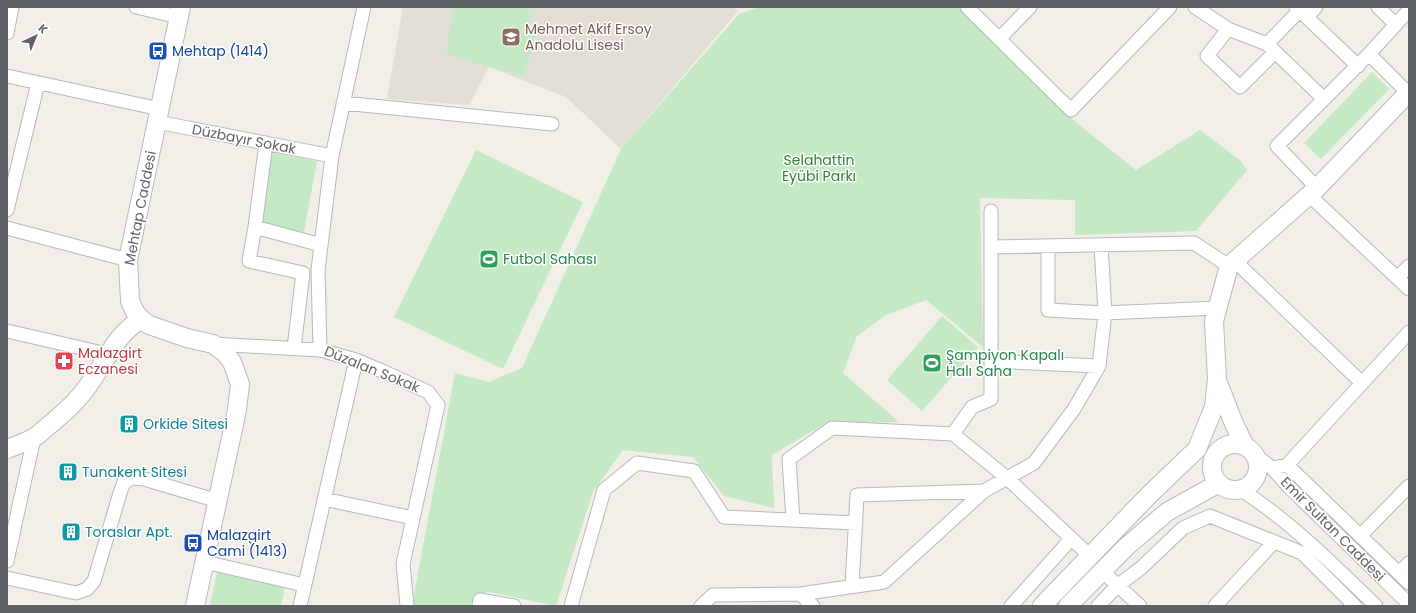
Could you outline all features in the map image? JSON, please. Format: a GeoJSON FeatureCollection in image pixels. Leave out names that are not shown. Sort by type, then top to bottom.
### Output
{"type":"FeatureCollection","features":[{"type":"Feature","properties":{"kind":"street"},"geometry":{"type":"LineString","coordinates":[[7,33],[12,7]]}},
{"type":"Feature","properties":{"kind":"street"},"geometry":{"type":"LineString","coordinates":[[136,7],[180,12]]}},
{"type":"Feature","properties":{"kind":"street","name":"Düzalan Sokak"},"geometry":{"type":"LineString","coordinates":[[364,7],[332,156],[318,270],[320,350],[356,360],[428,392],[438,405],[403,564],[407,606]]}},
{"type":"Feature","properties":{"kind":"street"},"geometry":{"type":"LineString","coordinates":[[967,7],[1071,110],[1170,7]]}},
{"type":"Feature","properties":{"kind":"street"},"geometry":{"type":"LineString","coordinates":[[999,39],[1030,7]]}},
{"type":"Feature","properties":{"kind":"street"},"geometry":{"type":"LineString","coordinates":[[1195,7],[1228,29],[1271,48],[1324,99]]}},
{"type":"Feature","properties":{"kind":"street"},"geometry":{"type":"LineString","coordinates":[[1228,29],[1207,56],[1240,87],[1301,12],[1316,7]]}},
{"type":"Feature","properties":{"kind":"street"},"geometry":{"type":"LineString","coordinates":[[1378,7],[1396,25]]}},
{"type":"Feature","properties":{"kind":"street"},"geometry":{"type":"LineString","coordinates":[[1409,10],[1358,66],[1277,146],[1313,191],[1409,289]]}},
{"type":"Feature","properties":{"kind":"street","name":"Mehtap Caddesi"},"geometry":{"type":"LineString","coordinates":[[141,319],[135,312],[130,301],[128,260],[180,12]]}},
{"type":"Feature","properties":{"kind":"street"},"geometry":{"type":"LineString","coordinates":[[1301,12],[1358,66]]}},
{"type":"Feature","properties":{"kind":"street"},"geometry":{"type":"LineString","coordinates":[[1042,606],[1149,494],[1196,449],[1214,406],[1217,379],[1214,321],[1232,263],[1313,191],[1408,93],[1369,54]]}},
{"type":"Feature","properties":{"kind":"street","name":"Düzbayır Sokak"},"geometry":{"type":"LineString","coordinates":[[7,76],[266,143],[332,156]]}},
{"type":"Feature","properties":{"kind":"street"},"geometry":{"type":"LineString","coordinates":[[7,210],[38,83]]}},
{"type":"Feature","properties":{"kind":"street"},"geometry":{"type":"LineString","coordinates":[[343,102],[552,124]]}},
{"type":"Feature","properties":{"kind":"street"},"geometry":{"type":"LineString","coordinates":[[266,143],[249,261],[303,273],[294,348]]}},
{"type":"Feature","properties":{"kind":"street"},"geometry":{"type":"LineString","coordinates":[[953,434],[972,407],[991,400],[991,211]]}},
{"type":"Feature","properties":{"kind":"street"},"geometry":{"type":"LineString","coordinates":[[255,227],[321,245]]}},
{"type":"Feature","properties":{"kind":"street"},"geometry":{"type":"LineString","coordinates":[[7,228],[128,260]]}},
{"type":"Feature","properties":{"kind":"street"},"geometry":{"type":"LineString","coordinates":[[991,247],[1194,243],[1232,263],[1362,383]]}},
{"type":"Feature","properties":{"kind":"street"},"geometry":{"type":"LineString","coordinates":[[701,606],[713,595],[800,594],[884,582],[984,491],[1034,463],[1074,409],[1099,366],[1105,313],[1101,245]]}},
{"type":"Feature","properties":{"kind":"street"},"geometry":{"type":"LineString","coordinates":[[1048,246],[1048,310],[1105,313],[1218,308]]}},
{"type":"Feature","properties":{"kind":"street"},"geometry":{"type":"LineString","coordinates":[[1397,278],[1409,266]]}},
{"type":"Feature","properties":{"kind":"street"},"geometry":{"type":"LineString","coordinates":[[7,449],[34,438],[74,403],[92,381],[107,354],[122,335],[130,326],[141,319],[161,329],[187,338],[213,344],[320,350]]}},
{"type":"Feature","properties":{"kind":"street"},"geometry":{"type":"LineString","coordinates":[[7,331],[107,354]]}},
{"type":"Feature","properties":{"kind":"street"},"geometry":{"type":"LineString","coordinates":[[1272,468],[1287,465],[1409,332]]}},
{"type":"Feature","properties":{"kind":"street"},"geometry":{"type":"LineString","coordinates":[[195,606],[237,410],[240,384],[232,362],[225,353],[213,344]]}},
{"type":"Feature","properties":{"kind":"street"},"geometry":{"type":"LineString","coordinates":[[300,606],[356,360]]}},
{"type":"Feature","properties":{"kind":"street"},"geometry":{"type":"LineString","coordinates":[[991,361],[1099,366]]}},
{"type":"Feature","properties":{"kind":"street"},"geometry":{"type":"LineString","coordinates":[[1217,379],[1234,424],[1258,462],[1256,476],[1247,486],[1240,489],[1226,487],[1219,482],[1215,476],[1213,461],[1222,448]]}},
{"type":"Feature","properties":{"kind":"street"},"geometry":{"type":"LineString","coordinates":[[793,520],[789,459],[832,428],[953,434],[1007,478],[1090,556]]}},
{"type":"Feature","properties":{"kind":"street"},"geometry":{"type":"LineString","coordinates":[[7,561],[34,438]]}},
{"type":"Feature","properties":{"kind":"street"},"geometry":{"type":"LineString","coordinates":[[1196,449],[1222,448],[1237,444],[1250,451]]}},
{"type":"Feature","properties":{"kind":"street","name":"Emir Sultan Caddesi"},"geometry":{"type":"LineString","coordinates":[[1250,451],[1272,468],[1288,486],[1409,604]]}},
{"type":"Feature","properties":{"kind":"street"},"geometry":{"type":"LineString","coordinates":[[571,606],[604,490],[637,463],[694,471],[724,517],[856,523]]}},
{"type":"Feature","properties":{"kind":"street"},"geometry":{"type":"LineString","coordinates":[[1287,465],[1409,583]]}},
{"type":"Feature","properties":{"kind":"street"},"geometry":{"type":"LineString","coordinates":[[7,578],[76,593],[87,589],[94,581],[124,482],[133,478],[144,478],[218,501]]}},
{"type":"Feature","properties":{"kind":"street"},"geometry":{"type":"LineString","coordinates":[[1068,606],[1126,547],[1167,512],[1219,482]]}},
{"type":"Feature","properties":{"kind":"street"},"geometry":{"type":"LineString","coordinates":[[1360,536],[1409,486]]}},
{"type":"Feature","properties":{"kind":"street","name":"Emir Sultan Caddesi"},"geometry":{"type":"LineString","coordinates":[[1240,489],[1283,519],[1315,547],[1376,606]]}},
{"type":"Feature","properties":{"kind":"street"},"geometry":{"type":"LineString","coordinates":[[852,586],[857,495],[984,491]]}},
{"type":"Feature","properties":{"kind":"street"},"geometry":{"type":"LineString","coordinates":[[324,499],[413,518]]}},
{"type":"Feature","properties":{"kind":"street"},"geometry":{"type":"LineString","coordinates":[[1098,606],[1118,586],[1141,568],[1183,528],[1210,516],[1302,553],[1355,606]]}},
{"type":"Feature","properties":{"kind":"street"},"geometry":{"type":"LineString","coordinates":[[1011,606],[1071,539]]}},
{"type":"Feature","properties":{"kind":"street"},"geometry":{"type":"LineString","coordinates":[[1215,606],[1274,542]]}},
{"type":"Feature","properties":{"kind":"street"},"geometry":{"type":"LineString","coordinates":[[204,562],[304,585]]}},
{"type":"Feature","properties":{"kind":"street"},"geometry":{"type":"LineString","coordinates":[[1399,573],[1409,563]]}},
{"type":"Feature","properties":{"kind":"street"},"geometry":{"type":"LineString","coordinates":[[1102,571],[1140,606]]}},
{"type":"Feature","properties":{"kind":"street"},"geometry":{"type":"LineString","coordinates":[[800,594],[813,606]]}},
{"type":"Feature","properties":{"kind":"street"},"geometry":{"type":"LineString","coordinates":[[479,606],[480,600],[514,606]]}},
{"type":"Feature","properties":{"kind":"shaded area","name":"Mehmet Akif Ersoy Anadolu Lisesi"},"geometry":{"type":"Polygon","coordinates":[[[403,7],[734,7],[738,11],[621,149],[566,97],[489,67],[469,105],[387,99],[403,7]]]}},
{"type":"Feature","properties":{"kind":"green space"},"geometry":{"type":"Polygon","coordinates":[[[454,7],[517,7],[529,10],[530,25],[538,28],[524,76],[489,67],[446,53],[454,7]]]}},
{"type":"Feature","properties":{"kind":"green space","name":"Selahattin Eyübi Parkı"},"geometry":{"type":"Polygon","coordinates":[[[759,7],[957,7],[1078,124],[1136,170],[1200,130],[1241,161],[1247,170],[1196,231],[1075,235],[1075,200],[980,198],[983,347],[926,300],[886,315],[857,336],[843,373],[899,422],[826,423],[772,455],[774,508],[724,496],[693,457],[623,450],[593,492],[556,606],[488,592],[475,596],[472,606],[412,606],[455,373],[489,382],[522,368],[621,149],[739,14],[759,7]]]}},
{"type":"Feature","properties":{"kind":"green space"},"geometry":{"type":"Polygon","coordinates":[[[1372,72],[1389,89],[1321,159],[1304,143],[1372,72]]]}},
{"type":"Feature","properties":{"kind":"green space","name":"Futbol Sahası"},"geometry":{"type":"Polygon","coordinates":[[[476,150],[583,202],[503,369],[394,317],[476,150]]]}},
{"type":"Feature","properties":{"kind":"green space"},"geometry":{"type":"Polygon","coordinates":[[[272,152],[317,161],[304,232],[259,224],[272,152]]]}},
{"type":"Feature","properties":{"kind":"green space","name":"Şampiyon Kapalı Halı Saha"},"geometry":{"type":"Polygon","coordinates":[[[942,316],[978,347],[922,411],[887,380],[942,316]]]}},
{"type":"Feature","properties":{"kind":"green space"},"geometry":{"type":"Polygon","coordinates":[[[217,572],[285,587],[281,606],[210,606],[217,572]]]}},
{"type":"Feature","properties":{"kind":"place","name":"Mehmet Akif Ersoy Anadolu Lisesi"},"geometry":{"type":"Point","coordinates":[511,37]}},
{"type":"Feature","properties":{"kind":"place","name":"Mehtap (1414)"},"geometry":{"type":"Point","coordinates":[158,51]}},
{"type":"Feature","properties":{"kind":"place","name":"Futbol Sahası"},"geometry":{"type":"Point","coordinates":[489,259]}},
{"type":"Feature","properties":{"kind":"place","name":"Malazgirt Eczanesi"},"geometry":{"type":"Point","coordinates":[64,361]}},
{"type":"Feature","properties":{"kind":"place","name":"Şampiyon Kapalı Halı Saha"},"geometry":{"type":"Point","coordinates":[932,363]}},
{"type":"Feature","properties":{"kind":"place","name":"Orkide Sitesi"},"geometry":{"type":"Point","coordinates":[129,424]}},
{"type":"Feature","properties":{"kind":"place","name":"Tunakent Sitesi"},"geometry":{"type":"Point","coordinates":[68,472]}},
{"type":"Feature","properties":{"kind":"place","name":"Toraslar Apt."},"geometry":{"type":"Point","coordinates":[71,532]}},
{"type":"Feature","properties":{"kind":"place","name":"Malazgirt Cami (1413)"},"geometry":{"type":"Point","coordinates":[193,543]}}]}
